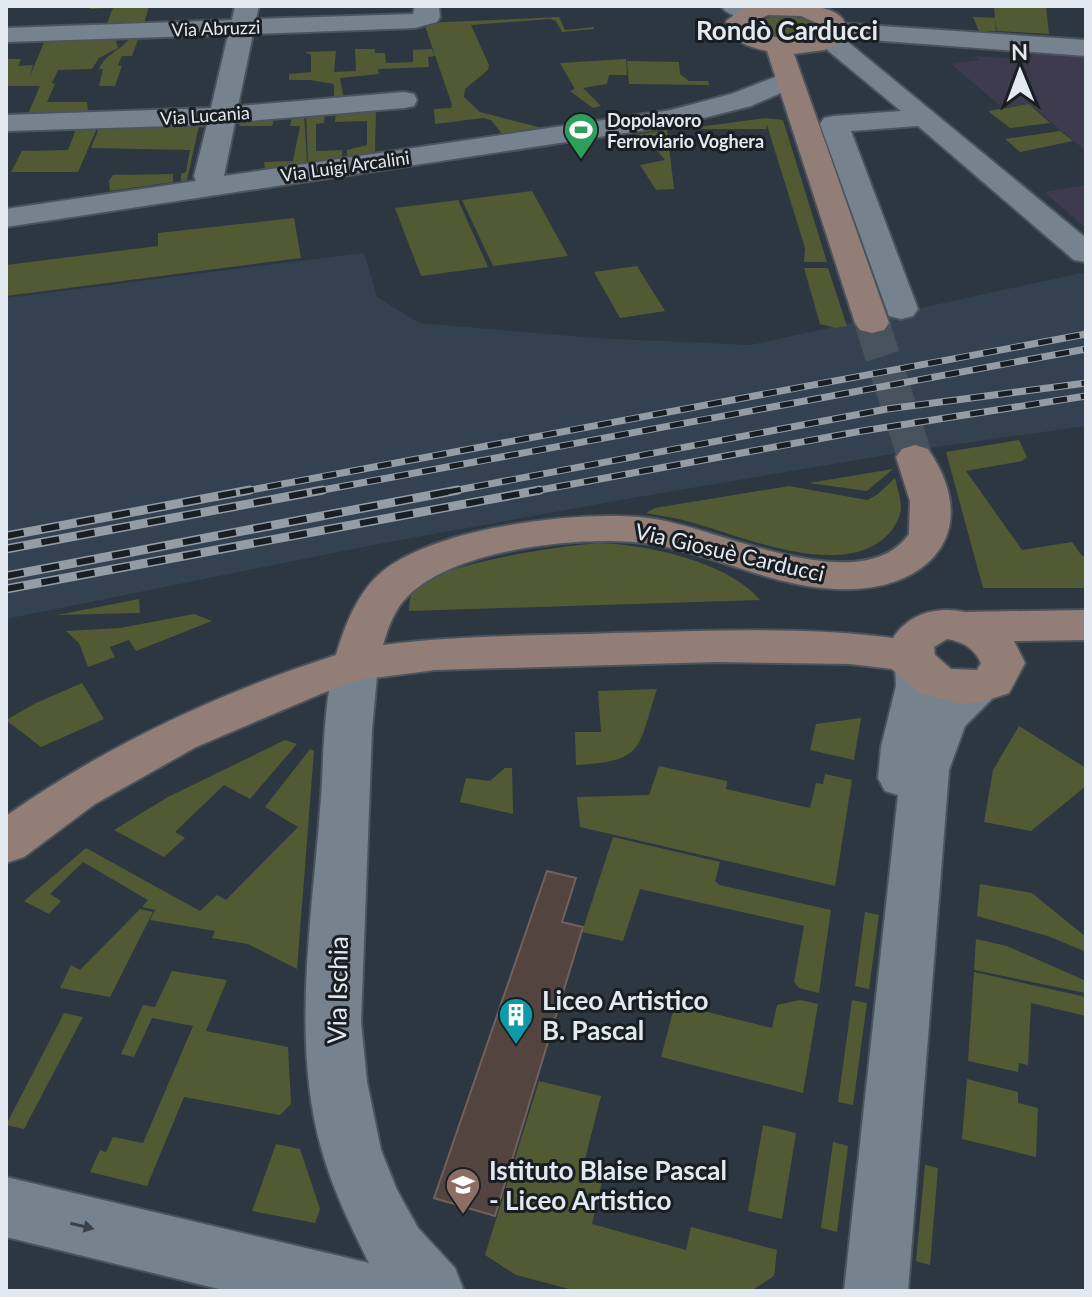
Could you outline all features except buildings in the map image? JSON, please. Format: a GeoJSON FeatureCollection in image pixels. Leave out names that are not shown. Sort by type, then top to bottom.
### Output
{"type":"FeatureCollection","features":[{"type":"Feature","properties":{"kind":"street"},"geometry":{"type":"LineString","coordinates":[[1085,253],[861,62],[833,34],[832,21],[808,8],[756,8],[738,21],[742,33],[778,46],[807,46],[833,34],[921,34],[1086,48]]}},
{"type":"Feature","properties":{"kind":"street"},"geometry":{"type":"LineString","coordinates":[[861,62],[906,52],[919,41],[921,34],[916,22],[904,11]]}},
{"type":"Feature","properties":{"kind":"street","name":"Via Abruzzi"},"geometry":{"type":"LineString","coordinates":[[6,35],[245,16],[426,12]]}},
{"type":"Feature","properties":{"kind":"street"},"geometry":{"type":"LineString","coordinates":[[213,186],[209,176],[245,16]]}},
{"type":"Feature","properties":{"kind":"street"},"geometry":{"type":"LineString","coordinates":[[778,46],[872,323]]}},
{"type":"Feature","properties":{"kind":"street","name":"Via Luigi Arcalini"},"geometry":{"type":"LineString","coordinates":[[6,218],[683,115],[793,92]]}},
{"type":"Feature","properties":{"kind":"street","name":"Via Lucania"},"geometry":{"type":"LineString","coordinates":[[6,123],[222,114],[404,100]]}},
{"type":"Feature","properties":{"kind":"street"},"geometry":{"type":"LineString","coordinates":[[901,309],[834,124],[925,117]]}},
{"type":"Feature","properties":{"kind":"street","name":"Via Giosuè Carducci"},"geometry":{"type":"LineString","coordinates":[[356,665],[368,623],[396,582],[433,559],[509,541],[583,529],[633,528],[674,535],[815,574],[847,576],[883,570],[914,554],[931,529],[930,503],[915,457]]}},
{"type":"Feature","properties":{"kind":"street"},"geometry":{"type":"LineString","coordinates":[[6,843],[78,791],[179,735],[307,681],[356,665],[435,654],[717,646],[874,649],[895,653],[1086,625]]}},
{"type":"Feature","properties":{"kind":"street"},"geometry":{"type":"LineString","coordinates":[[876,1291],[925,770],[933,745],[950,712],[988,679],[1040,653],[1086,641]]}},
{"type":"Feature","properties":{"kind":"street"},"geometry":{"type":"LineString","coordinates":[[931,646],[992,642],[1001,656],[988,679]]}},
{"type":"Feature","properties":{"kind":"street"},"geometry":{"type":"LineString","coordinates":[[931,646],[942,684],[988,679]]}},
{"type":"Feature","properties":{"kind":"street"},"geometry":{"type":"LineString","coordinates":[[912,903],[902,853],[900,822],[905,747],[931,646]]}},
{"type":"Feature","properties":{"kind":"street","name":"Via Ischia"},"geometry":{"type":"LineString","coordinates":[[356,665],[348,745],[333,1022],[338,1082],[351,1150],[374,1209],[396,1250],[432,1291]]}},
{"type":"Feature","properties":{"kind":"street"},"geometry":{"type":"LineString","coordinates":[[852,1291],[853,1252],[859,1220],[871,1186],[889,1155]]}},
{"type":"Feature","properties":{"kind":"street"},"geometry":{"type":"LineString","coordinates":[[6,1207],[359,1291]]}},
{"type":"Feature","properties":{"kind":"shaded area"},"geometry":{"type":"Polygon","coordinates":[[[1030,51],[1086,56],[1086,151],[1029,104],[1003,108],[951,64],[979,60],[975,56],[1032,60],[1030,51]]]}},
{"type":"Feature","properties":{"kind":"shaded area"},"geometry":{"type":"Polygon","coordinates":[[[1086,185],[1086,228],[1044,192],[1086,185]]]}},
{"type":"Feature","properties":{"kind":"shaded area"},"geometry":{"type":"Polygon","coordinates":[[[364,253],[377,297],[419,323],[594,338],[750,345],[1086,272],[1086,426],[922,449],[638,497],[373,545],[6,619],[6,298],[364,253]]]}},
{"type":"Feature","properties":{"kind":"green space"},"geometry":{"type":"Polygon","coordinates":[[[91,6],[149,6],[144,24],[106,26],[113,8],[90,9],[91,6]]]}},
{"type":"Feature","properties":{"kind":"green space"},"geometry":{"type":"Polygon","coordinates":[[[994,6],[1046,6],[1049,34],[997,31],[995,19],[996,31],[979,31],[973,17],[995,18],[994,6]]]}},
{"type":"Feature","properties":{"kind":"green space"},"geometry":{"type":"Polygon","coordinates":[[[776,15],[804,17],[816,23],[817,31],[788,39],[759,30],[757,22],[776,15]]]}},
{"type":"Feature","properties":{"kind":"green space"},"geometry":{"type":"Polygon","coordinates":[[[559,17],[565,30],[594,29],[562,32],[556,21],[550,19],[471,25],[489,65],[488,70],[465,89],[464,97],[480,112],[542,128],[502,134],[491,120],[483,118],[435,124],[434,109],[451,108],[452,105],[424,23],[559,17]]]}},
{"type":"Feature","properties":{"kind":"green space"},"geometry":{"type":"Polygon","coordinates":[[[139,37],[132,56],[122,56],[115,86],[99,86],[103,69],[99,69],[105,60],[129,39],[139,37]]]}},
{"type":"Feature","properties":{"kind":"green space"},"geometry":{"type":"Polygon","coordinates":[[[115,38],[118,48],[99,58],[92,69],[58,70],[52,83],[55,84],[47,102],[87,102],[88,111],[28,114],[40,86],[6,86],[6,59],[21,59],[18,66],[33,65],[30,76],[45,40],[115,38]]]}},
{"type":"Feature","properties":{"kind":"green space"},"geometry":{"type":"Polygon","coordinates":[[[355,49],[375,49],[375,53],[385,53],[386,63],[413,62],[413,50],[432,49],[435,56],[428,57],[429,67],[378,69],[379,74],[340,78],[344,100],[334,101],[334,84],[289,80],[289,74],[311,72],[311,55],[305,52],[336,51],[334,72],[356,71],[355,49]]]}},
{"type":"Feature","properties":{"kind":"green space"},"geometry":{"type":"Polygon","coordinates":[[[626,59],[627,75],[609,75],[607,84],[583,88],[601,106],[593,108],[570,91],[575,89],[560,63],[626,59]]]}},
{"type":"Feature","properties":{"kind":"green space"},"geometry":{"type":"Polygon","coordinates":[[[627,61],[679,62],[680,74],[689,81],[708,81],[709,85],[629,84],[627,61]]]}},
{"type":"Feature","properties":{"kind":"green space"},"geometry":{"type":"Polygon","coordinates":[[[1029,104],[1050,123],[1010,128],[988,111],[1029,104]]]}},
{"type":"Feature","properties":{"kind":"green space"},"geometry":{"type":"Polygon","coordinates":[[[376,108],[375,153],[347,157],[347,150],[367,145],[367,121],[335,122],[336,111],[376,108]]]}},
{"type":"Feature","properties":{"kind":"green space"},"geometry":{"type":"Polygon","coordinates":[[[325,111],[324,123],[316,124],[316,151],[342,150],[342,157],[308,162],[306,112],[325,111]]]}},
{"type":"Feature","properties":{"kind":"green space"},"geometry":{"type":"Polygon","coordinates":[[[304,113],[307,163],[265,169],[264,162],[293,161],[300,126],[290,126],[292,117],[275,117],[272,126],[239,126],[241,116],[304,113]]]}},
{"type":"Feature","properties":{"kind":"green space"},"geometry":{"type":"Polygon","coordinates":[[[766,118],[783,120],[827,262],[804,262],[805,248],[767,125],[766,129],[683,129],[766,118]]]}},
{"type":"Feature","properties":{"kind":"green space"},"geometry":{"type":"Polygon","coordinates":[[[199,126],[187,180],[181,181],[181,174],[186,172],[190,150],[91,148],[99,128],[199,126]]]}},
{"type":"Feature","properties":{"kind":"green space"},"geometry":{"type":"Polygon","coordinates":[[[97,128],[78,172],[11,172],[22,151],[68,150],[76,129],[97,128]]]}},
{"type":"Feature","properties":{"kind":"green space"},"geometry":{"type":"Polygon","coordinates":[[[667,130],[674,189],[656,190],[640,165],[665,160],[647,138],[630,140],[627,136],[667,130]]]}},
{"type":"Feature","properties":{"kind":"green space"},"geometry":{"type":"Polygon","coordinates":[[[1060,131],[1073,141],[1020,152],[1005,139],[1060,131]]]}},
{"type":"Feature","properties":{"kind":"green space"},"geometry":{"type":"Polygon","coordinates":[[[173,174],[173,182],[110,191],[109,181],[113,175],[173,174]]]}},
{"type":"Feature","properties":{"kind":"green space"},"geometry":{"type":"Polygon","coordinates":[[[532,191],[568,256],[493,266],[462,200],[532,191]]]}},
{"type":"Feature","properties":{"kind":"green space"},"geometry":{"type":"Polygon","coordinates":[[[458,200],[488,267],[421,276],[395,208],[458,200]]]}},
{"type":"Feature","properties":{"kind":"green space"},"geometry":{"type":"Polygon","coordinates":[[[294,218],[301,258],[6,296],[6,265],[158,246],[158,233],[294,218]]]}},
{"type":"Feature","properties":{"kind":"green space"},"geometry":{"type":"Polygon","coordinates":[[[637,266],[665,311],[620,318],[594,272],[637,266]]]}},
{"type":"Feature","properties":{"kind":"green space"},"geometry":{"type":"Polygon","coordinates":[[[804,268],[828,268],[847,326],[836,328],[820,324],[804,268]]]}},
{"type":"Feature","properties":{"kind":"green space"},"geometry":{"type":"Polygon","coordinates":[[[1019,440],[1027,457],[1022,461],[966,471],[1022,550],[1072,542],[1082,556],[1086,556],[1086,588],[983,588],[946,452],[1019,440]]]}},
{"type":"Feature","properties":{"kind":"green space"},"geometry":{"type":"Polygon","coordinates":[[[893,469],[867,491],[809,483],[893,469]]]}},
{"type":"Feature","properties":{"kind":"green space"},"geometry":{"type":"Polygon","coordinates":[[[895,478],[901,508],[895,525],[874,546],[851,553],[825,555],[797,552],[688,521],[646,513],[655,508],[789,486],[867,500],[895,478]]]}},
{"type":"Feature","properties":{"kind":"green space"},"geometry":{"type":"Polygon","coordinates":[[[598,543],[662,551],[708,566],[728,575],[760,600],[409,611],[410,599],[416,588],[450,571],[502,557],[598,543]]]}},
{"type":"Feature","properties":{"kind":"green space"},"geometry":{"type":"Polygon","coordinates":[[[139,599],[140,613],[57,615],[139,599]]]}},
{"type":"Feature","properties":{"kind":"green space"},"geometry":{"type":"Polygon","coordinates":[[[194,614],[212,621],[136,651],[129,640],[110,647],[115,657],[88,667],[79,643],[66,631],[120,628],[194,614]]]}},
{"type":"Feature","properties":{"kind":"green space"},"geometry":{"type":"Polygon","coordinates":[[[82,683],[104,719],[41,747],[6,720],[36,703],[82,683]]]}},
{"type":"Feature","properties":{"kind":"green space"},"geometry":{"type":"Polygon","coordinates":[[[657,689],[646,726],[635,748],[615,760],[576,765],[575,732],[601,732],[598,691],[657,689]]]}},
{"type":"Feature","properties":{"kind":"green space"},"geometry":{"type":"Polygon","coordinates":[[[861,718],[854,760],[810,750],[816,724],[861,718]]]}},
{"type":"Feature","properties":{"kind":"green space"},"geometry":{"type":"Polygon","coordinates":[[[1019,726],[1086,768],[1086,786],[1031,831],[984,822],[993,770],[1019,726]]]}},
{"type":"Feature","properties":{"kind":"green space"},"geometry":{"type":"Polygon","coordinates":[[[285,740],[297,744],[250,799],[224,785],[175,832],[185,838],[164,857],[114,830],[168,797],[285,740]]]}},
{"type":"Feature","properties":{"kind":"green space"},"geometry":{"type":"Polygon","coordinates":[[[310,749],[314,751],[297,969],[248,944],[212,938],[215,931],[150,920],[155,910],[142,907],[148,900],[83,862],[50,894],[61,901],[49,914],[24,901],[86,848],[200,911],[217,895],[226,900],[298,827],[265,807],[310,749]]]}},
{"type":"Feature","properties":{"kind":"green space"},"geometry":{"type":"Polygon","coordinates":[[[659,766],[727,781],[726,789],[810,808],[816,783],[823,784],[825,774],[852,780],[835,886],[580,827],[577,797],[649,795],[659,766]]]}},
{"type":"Feature","properties":{"kind":"green space"},"geometry":{"type":"Polygon","coordinates":[[[505,768],[512,768],[513,814],[460,802],[466,778],[490,781],[505,768]]]}},
{"type":"Feature","properties":{"kind":"green space"},"geometry":{"type":"Polygon","coordinates":[[[613,837],[720,862],[715,881],[719,885],[831,910],[819,993],[799,988],[794,982],[804,926],[640,889],[623,941],[582,932],[613,837]]]}},
{"type":"Feature","properties":{"kind":"green space"},"geometry":{"type":"Polygon","coordinates":[[[980,884],[1032,893],[1086,937],[1086,952],[1048,936],[977,916],[980,884]]]}},
{"type":"Feature","properties":{"kind":"green space"},"geometry":{"type":"Polygon","coordinates":[[[140,909],[153,912],[110,997],[60,988],[71,965],[80,970],[140,909]]]}},
{"type":"Feature","properties":{"kind":"green space"},"geometry":{"type":"Polygon","coordinates":[[[865,912],[879,915],[869,989],[855,986],[865,912]]]}},
{"type":"Feature","properties":{"kind":"green space"},"geometry":{"type":"Polygon","coordinates":[[[976,939],[1007,946],[1086,981],[1086,993],[974,970],[976,939]]]}},
{"type":"Feature","properties":{"kind":"green space"},"geometry":{"type":"Polygon","coordinates":[[[172,971],[227,980],[206,1031],[288,1047],[291,1104],[280,1115],[184,1097],[147,1186],[90,1172],[100,1150],[106,1152],[113,1137],[143,1143],[193,1026],[152,1018],[134,1057],[121,1054],[143,1005],[155,1007],[172,971]]]}},
{"type":"Feature","properties":{"kind":"green space"},"geometry":{"type":"Polygon","coordinates":[[[974,972],[1086,997],[1086,1016],[1031,1003],[1028,1065],[1019,1063],[1018,1072],[968,1061],[974,972]]]}},
{"type":"Feature","properties":{"kind":"green space"},"geometry":{"type":"Polygon","coordinates":[[[800,1000],[818,1004],[803,1093],[661,1057],[675,1004],[772,1028],[777,1005],[800,1000]]]}},
{"type":"Feature","properties":{"kind":"green space"},"geometry":{"type":"Polygon","coordinates":[[[852,1000],[867,1003],[853,1105],[838,1102],[852,1000]]]}},
{"type":"Feature","properties":{"kind":"green space"},"geometry":{"type":"Polygon","coordinates":[[[64,1013],[83,1017],[24,1129],[6,1125],[64,1013]]]}},
{"type":"Feature","properties":{"kind":"green space"},"geometry":{"type":"Polygon","coordinates":[[[967,1079],[1018,1092],[1018,1103],[1038,1108],[1036,1157],[962,1139],[967,1079]]]}},
{"type":"Feature","properties":{"kind":"green space"},"geometry":{"type":"Polygon","coordinates":[[[539,1081],[601,1096],[583,1167],[604,1173],[592,1224],[686,1250],[691,1227],[777,1250],[774,1276],[751,1291],[577,1291],[516,1275],[485,1255],[539,1081]]]}},
{"type":"Feature","properties":{"kind":"green space"},"geometry":{"type":"Polygon","coordinates":[[[763,1125],[796,1133],[782,1219],[748,1211],[763,1125]]]}},
{"type":"Feature","properties":{"kind":"green space"},"geometry":{"type":"Polygon","coordinates":[[[833,1142],[848,1146],[837,1232],[821,1228],[833,1142]]]}},
{"type":"Feature","properties":{"kind":"green space"},"geometry":{"type":"Polygon","coordinates":[[[276,1144],[300,1149],[320,1209],[315,1223],[252,1211],[276,1144]]]}},
{"type":"Feature","properties":{"kind":"green space"},"geometry":{"type":"Polygon","coordinates":[[[925,1165],[938,1168],[930,1265],[916,1261],[925,1165]]]}},
{"type":"Feature","properties":{"kind":"tunnel"},"geometry":{"type":"LineString","coordinates":[[872,323],[915,457]]}},
{"type":"Feature","properties":{"kind":"railway"},"geometry":{"type":"LineString","coordinates":[[240,492],[1086,334]]}},
{"type":"Feature","properties":{"kind":"railway"},"geometry":{"type":"LineString","coordinates":[[312,492],[1086,349]]}},
{"type":"Feature","properties":{"kind":"railway"},"geometry":{"type":"LineString","coordinates":[[447,492],[887,409],[1086,383]]}},
{"type":"Feature","properties":{"kind":"railway"},"geometry":{"type":"LineString","coordinates":[[529,492],[856,432],[1086,396]]}},
{"type":"Feature","properties":{"kind":"railway"},"geometry":{"type":"LineString","coordinates":[[6,536],[250,490]]}},
{"type":"Feature","properties":{"kind":"railway"},"geometry":{"type":"LineString","coordinates":[[6,549],[323,490]]}},
{"type":"Feature","properties":{"kind":"railway"},"geometry":{"type":"LineString","coordinates":[[6,576],[458,490]]}},
{"type":"Feature","properties":{"kind":"railway"},"geometry":{"type":"LineString","coordinates":[[6,589],[540,490]]}},
{"type":"Feature","properties":{"kind":"place","name":"Dopolavoro Ferroviario Voghera"},"geometry":{"type":"Point","coordinates":[581,161]}},
{"type":"Feature","properties":{"kind":"place","name":"Liceo Artistico B. Pascal"},"geometry":{"type":"Point","coordinates":[516,1046]}},
{"type":"Feature","properties":{"kind":"place","name":"Istituto Blaise Pascal - Liceo Artistico"},"geometry":{"type":"Point","coordinates":[463,1216]}},
{"type":"Feature","properties":{"kind":"district","name":"Rondò Carducci"},"geometry":{"type":"Point","coordinates":[787,30]}}]}
